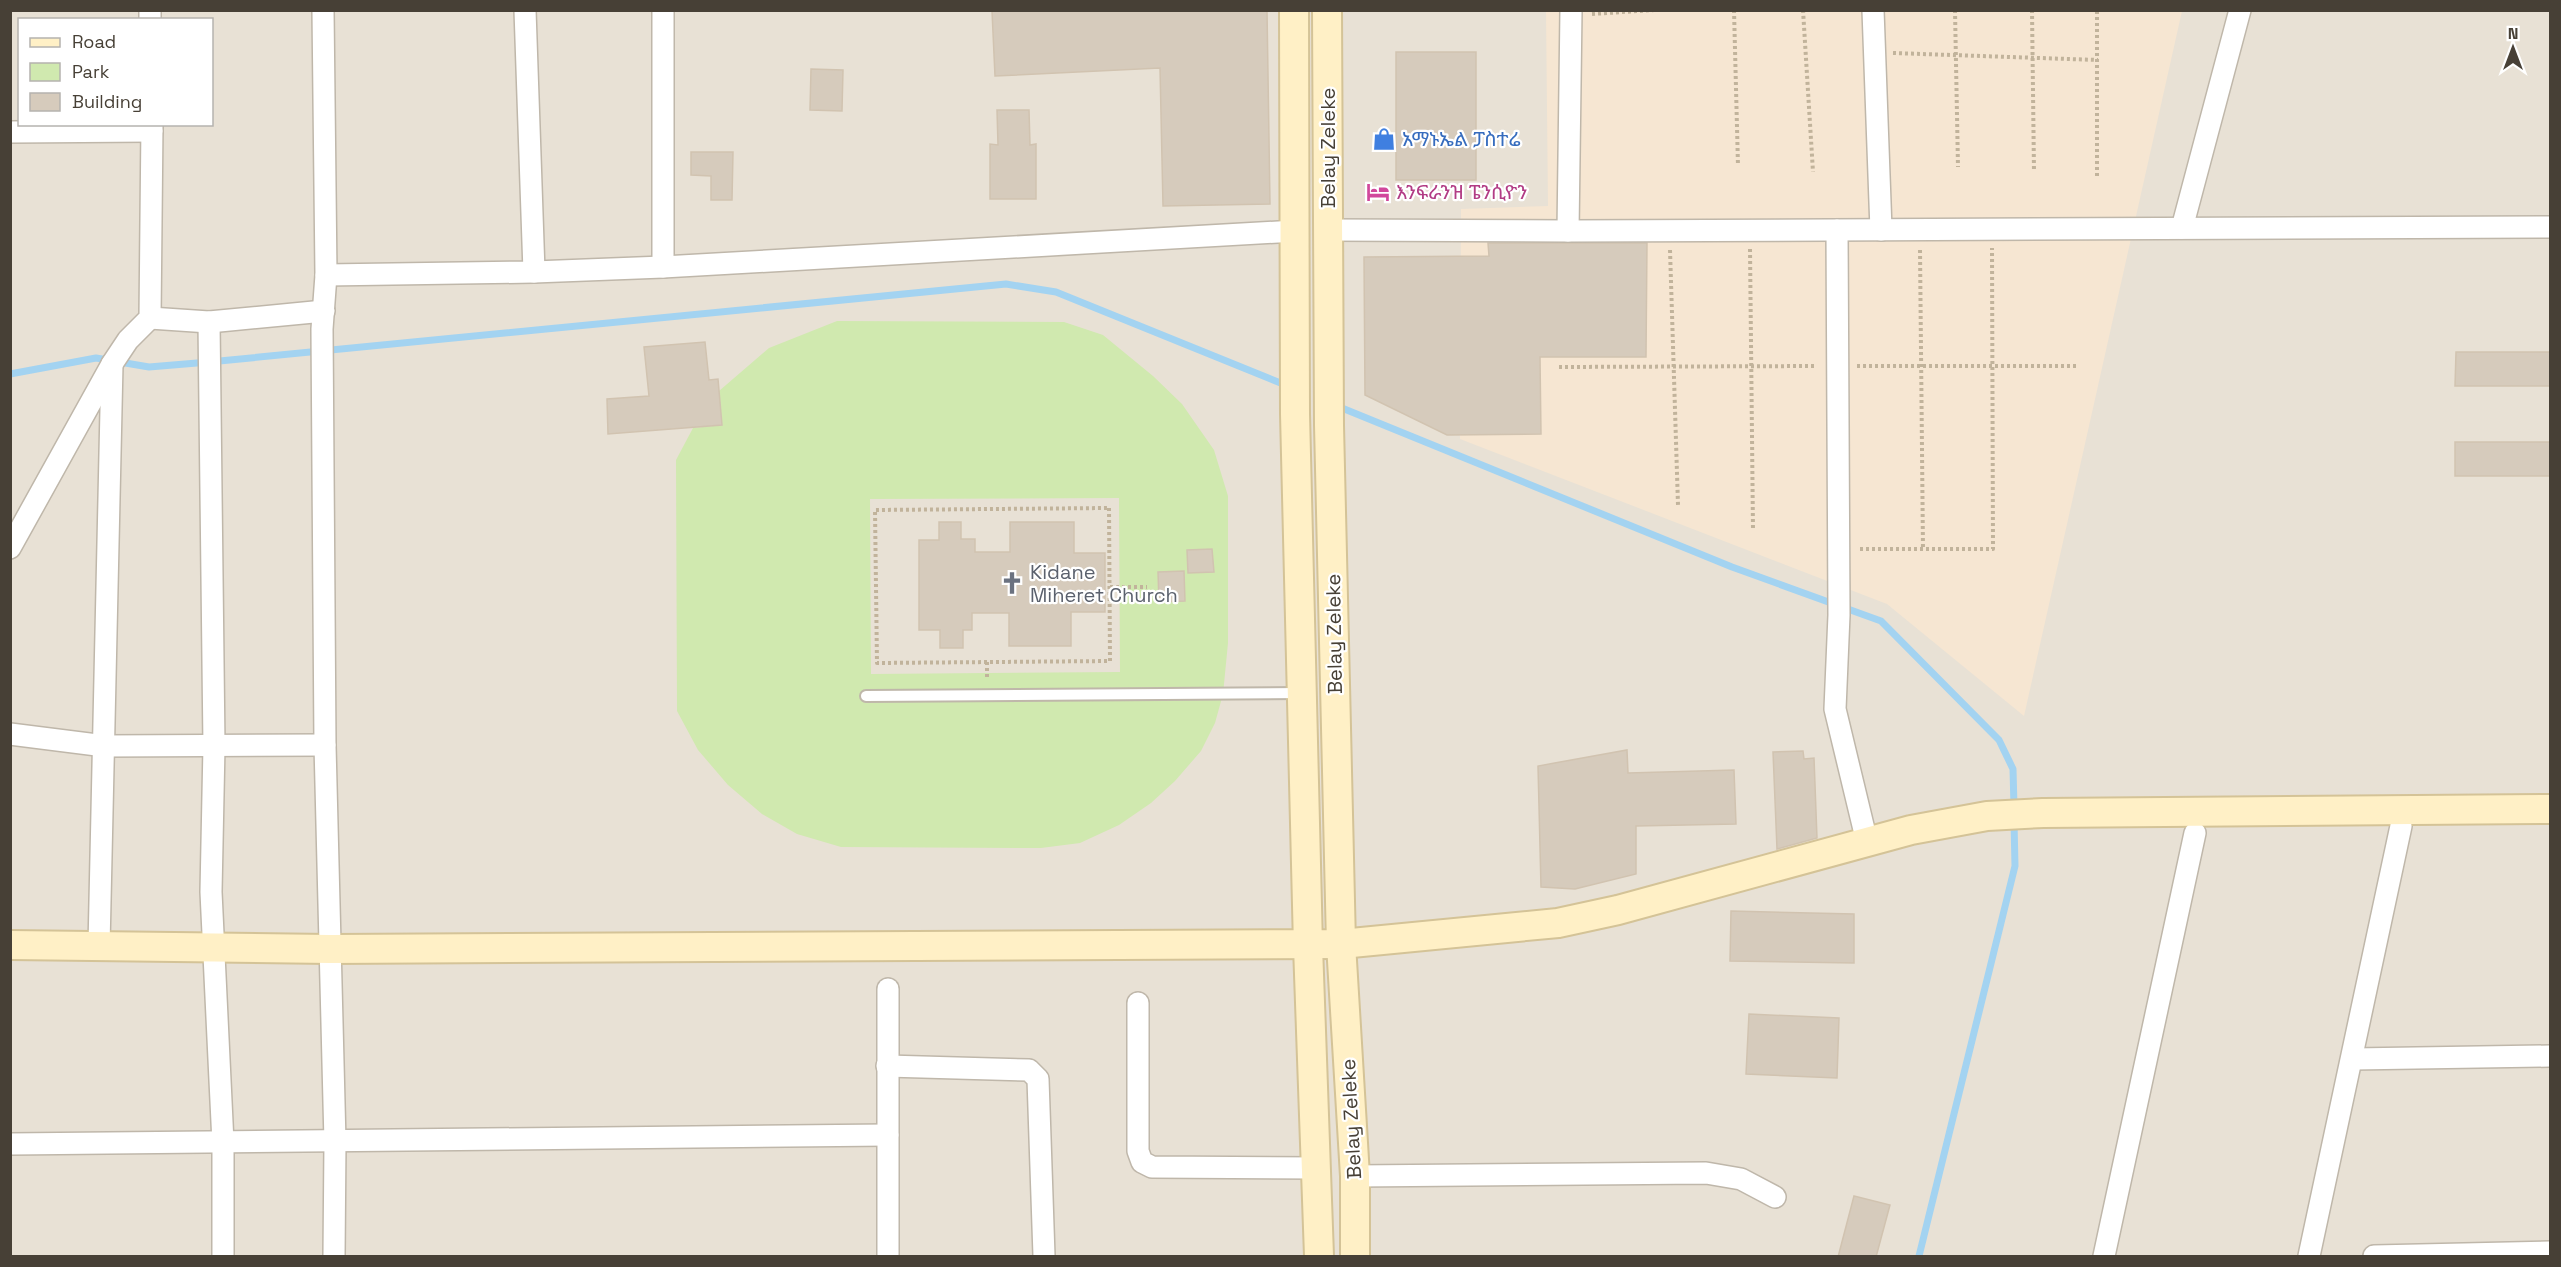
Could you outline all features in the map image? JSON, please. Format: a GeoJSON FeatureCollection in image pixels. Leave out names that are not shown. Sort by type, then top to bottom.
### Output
{"type":"FeatureCollection","features":[{"type":"Feature","properties":{"kind":"street"},"geometry":{"type":"LineString","coordinates":[[323,10],[326,276],[322,369],[326,745],[335,1142],[334,1257]]}},
{"type":"Feature","properties":{"kind":"street"},"geometry":{"type":"LineString","coordinates":[[525,10],[534,272]]}},
{"type":"Feature","properties":{"kind":"street"},"geometry":{"type":"LineString","coordinates":[[663,10],[663,267]]}},
{"type":"Feature","properties":{"kind":"street","name":"Belay Zeleke"},"geometry":{"type":"LineString","coordinates":[[1294,10],[1295,414],[1308,946],[1319,1257]]}},
{"type":"Feature","properties":{"kind":"street","name":"Belay Zeleke"},"geometry":{"type":"LineString","coordinates":[[1327,10],[1329,425],[1341,944],[1355,1176],[1355,1257]]}},
{"type":"Feature","properties":{"kind":"street"},"geometry":{"type":"LineString","coordinates":[[1873,10],[1881,230]]}},
{"type":"Feature","properties":{"kind":"street"},"geometry":{"type":"LineString","coordinates":[[2182,228],[2240,10]]}},
{"type":"Feature","properties":{"kind":"street"},"geometry":{"type":"LineString","coordinates":[[1568,231],[1571,13]]}},
{"type":"Feature","properties":{"kind":"street"},"geometry":{"type":"LineString","coordinates":[[10,132],[152,128],[150,318],[128,340],[111,364],[10,548]]}},
{"type":"Feature","properties":{"kind":"street"},"geometry":{"type":"LineString","coordinates":[[326,276],[663,267],[1328,230],[1750,231],[2550,226]]}},
{"type":"Feature","properties":{"kind":"street"},"geometry":{"type":"LineString","coordinates":[[1837,230],[1839,615],[1835,710],[1867,842]]}},
{"type":"Feature","properties":{"kind":"street"},"geometry":{"type":"LineString","coordinates":[[150,318],[209,322],[323,320]]}},
{"type":"Feature","properties":{"kind":"street"},"geometry":{"type":"LineString","coordinates":[[209,322],[214,746],[211,892],[223,1143],[223,1257]]}},
{"type":"Feature","properties":{"kind":"street"},"geometry":{"type":"LineString","coordinates":[[99,946],[105,746],[111,364]]}},
{"type":"Feature","properties":{"kind":"street"},"geometry":{"type":"LineString","coordinates":[[10,734],[105,746],[326,745]]}},
{"type":"Feature","properties":{"kind":"street"},"geometry":{"type":"LineString","coordinates":[[10,945],[330,949],[1308,946],[1558,923],[1618,910],[1911,830],[1987,816],[2043,813],[2550,809]]}},
{"type":"Feature","properties":{"kind":"street"},"geometry":{"type":"LineString","coordinates":[[2309,1257],[2401,826]]}},
{"type":"Feature","properties":{"kind":"street"},"geometry":{"type":"LineString","coordinates":[[2104,1257],[2195,833]]}},
{"type":"Feature","properties":{"kind":"street"},"geometry":{"type":"LineString","coordinates":[[888,989],[888,1257]]}},
{"type":"Feature","properties":{"kind":"street"},"geometry":{"type":"LineString","coordinates":[[1138,1003],[1138,1151],[1142,1162],[1152,1167],[1317,1168]]}},
{"type":"Feature","properties":{"kind":"street"},"geometry":{"type":"LineString","coordinates":[[2353,1059],[2550,1056]]}},
{"type":"Feature","properties":{"kind":"street"},"geometry":{"type":"LineString","coordinates":[[887,1066],[1029,1071],[1035,1074],[1038,1079],[1044,1257]]}},
{"type":"Feature","properties":{"kind":"street"},"geometry":{"type":"LineString","coordinates":[[10,1144],[888,1135]]}},
{"type":"Feature","properties":{"kind":"street"},"geometry":{"type":"LineString","coordinates":[[1355,1176],[1706,1173],[1741,1179],[1775,1197]]}},
{"type":"Feature","properties":{"kind":"street"},"geometry":{"type":"LineString","coordinates":[[2374,1257],[2550,1252]]}},
{"type":"Feature","properties":{"kind":"lane"},"geometry":{"type":"LineString","coordinates":[[866,696],[1302,693]]}},
{"type":"Feature","properties":{"kind":"path"},"geometry":{"type":"LineString","coordinates":[[1571,13],[1654,10]]}},
{"type":"Feature","properties":{"kind":"path"},"geometry":{"type":"LineString","coordinates":[[1734,10],[1738,166]]}},
{"type":"Feature","properties":{"kind":"path"},"geometry":{"type":"LineString","coordinates":[[1803,10],[1813,172]]}},
{"type":"Feature","properties":{"kind":"path"},"geometry":{"type":"LineString","coordinates":[[1955,10],[1958,167]]}},
{"type":"Feature","properties":{"kind":"path"},"geometry":{"type":"LineString","coordinates":[[2032,10],[2034,172]]}},
{"type":"Feature","properties":{"kind":"path"},"geometry":{"type":"LineString","coordinates":[[2097,10],[2097,176]]}},
{"type":"Feature","properties":{"kind":"path"},"geometry":{"type":"LineString","coordinates":[[1874,52],[2098,60]]}},
{"type":"Feature","properties":{"kind":"path"},"geometry":{"type":"LineString","coordinates":[[1919,230],[1923,550]]}},
{"type":"Feature","properties":{"kind":"path"},"geometry":{"type":"LineString","coordinates":[[1839,549],[1993,549],[1992,230]]}},
{"type":"Feature","properties":{"kind":"path"},"geometry":{"type":"LineString","coordinates":[[1670,231],[1672,366],[1678,505]]}},
{"type":"Feature","properties":{"kind":"path"},"geometry":{"type":"LineString","coordinates":[[1750,231],[1753,530]]}},
{"type":"Feature","properties":{"kind":"path"},"geometry":{"type":"LineString","coordinates":[[1109,508],[1110,587],[1110,661],[877,663],[875,510],[1109,508]]}},
{"type":"Feature","properties":{"kind":"path"},"geometry":{"type":"LineString","coordinates":[[1110,587],[1147,586]]}},
{"type":"Feature","properties":{"kind":"shaded area"},"geometry":{"type":"Polygon","coordinates":[[[11,11],[2550,11],[2550,1256],[11,1256],[11,11]]]}},
{"type":"Feature","properties":{"kind":"shaded area"},"geometry":{"type":"Polygon","coordinates":[[[1546,11],[2182,11],[2024,716],[1887,604],[1460,439],[1461,209],[1548,206],[1546,11]]]}},
{"type":"Feature","properties":{"kind":"green space"},"geometry":{"type":"Polygon","coordinates":[[[837,321],[1064,322],[1103,335],[1153,376],[1182,404],[1214,450],[1228,496],[1228,643],[1223,694],[1215,723],[1201,751],[1175,781],[1151,803],[1119,825],[1080,843],[1041,848],[841,847],[797,834],[762,814],[728,785],[698,750],[677,711],[676,460],[693,428],[722,425],[719,391],[769,348],[837,321]],[[1119,498],[870,499],[871,674],[1120,672],[1119,498]]]}},
{"type":"Feature","properties":{"kind":"building"},"geometry":{"type":"Polygon","coordinates":[[[1267,10],[1270,204],[1163,206],[1160,68],[995,76],[992,11],[1267,10]]]}},
{"type":"Feature","properties":{"kind":"building"},"geometry":{"type":"Polygon","coordinates":[[[1396,52],[1476,52],[1476,180],[1396,180],[1396,52]]]}},
{"type":"Feature","properties":{"kind":"building"},"geometry":{"type":"Polygon","coordinates":[[[811,69],[843,70],[842,111],[810,110],[811,69]]]}},
{"type":"Feature","properties":{"kind":"building"},"geometry":{"type":"Polygon","coordinates":[[[997,110],[1029,110],[1030,145],[1036,144],[1036,199],[990,199],[990,144],[998,145],[997,110]]]}},
{"type":"Feature","properties":{"kind":"building"},"geometry":{"type":"Polygon","coordinates":[[[691,152],[733,152],[732,200],[711,200],[711,176],[691,175],[691,152]]]}},
{"type":"Feature","properties":{"kind":"building"},"geometry":{"type":"Polygon","coordinates":[[[1488,243],[1647,243],[1646,357],[1540,357],[1541,434],[1447,435],[1365,395],[1364,257],[1489,256],[1488,243]]]}},
{"type":"Feature","properties":{"kind":"building"},"geometry":{"type":"Polygon","coordinates":[[[705,342],[709,380],[718,379],[722,425],[608,434],[607,399],[649,396],[644,347],[705,342]]]}},
{"type":"Feature","properties":{"kind":"building"},"geometry":{"type":"Polygon","coordinates":[[[2456,352],[2550,352],[2550,386],[2455,386],[2456,352]]]}},
{"type":"Feature","properties":{"kind":"building"},"geometry":{"type":"Polygon","coordinates":[[[2455,442],[2550,442],[2550,476],[2455,476],[2455,442]]]}},
{"type":"Feature","properties":{"kind":"building","name":"Kidane Miheret Church"},"geometry":{"type":"Polygon","coordinates":[[[939,522],[961,522],[961,539],[975,539],[975,552],[1010,552],[1010,522],[1074,522],[1074,553],[1105,553],[1105,612],[1071,612],[1071,646],[1009,646],[1009,613],[972,613],[972,630],[963,630],[963,648],[940,648],[940,630],[919,630],[919,540],[939,540],[939,522]]]}},
{"type":"Feature","properties":{"kind":"building"},"geometry":{"type":"Polygon","coordinates":[[[1212,549],[1214,572],[1188,573],[1187,550],[1212,549]]]}},
{"type":"Feature","properties":{"kind":"building"},"geometry":{"type":"Polygon","coordinates":[[[1184,571],[1185,601],[1159,602],[1158,572],[1184,571]]]}},
{"type":"Feature","properties":{"kind":"building"},"geometry":{"type":"Polygon","coordinates":[[[1627,750],[1628,773],[1734,770],[1736,824],[1636,826],[1636,874],[1575,889],[1541,887],[1538,766],[1627,750]]]}},
{"type":"Feature","properties":{"kind":"building"},"geometry":{"type":"Polygon","coordinates":[[[1803,751],[1804,759],[1814,758],[1817,838],[1777,849],[1773,752],[1803,751]]]}},
{"type":"Feature","properties":{"kind":"building"},"geometry":{"type":"Polygon","coordinates":[[[1731,911],[1854,914],[1854,963],[1730,961],[1731,911]]]}},
{"type":"Feature","properties":{"kind":"building"},"geometry":{"type":"Polygon","coordinates":[[[1749,1014],[1839,1018],[1837,1078],[1746,1074],[1749,1014]]]}},
{"type":"Feature","properties":{"kind":"building"},"geometry":{"type":"Polygon","coordinates":[[[1854,1196],[1890,1205],[1876,1257],[1838,1257],[1854,1196]]]}},
{"type":"Feature","properties":{"kind":"waterway"},"geometry":{"type":"LineString","coordinates":[[10,374],[96,358],[149,367],[1006,284],[1056,292],[1288,386]]}},
{"type":"Feature","properties":{"kind":"waterway"},"geometry":{"type":"LineString","coordinates":[[1337,406],[1732,567],[1881,621],[1999,740],[2013,769],[2014,807]]}},
{"type":"Feature","properties":{"kind":"waterway"},"geometry":{"type":"LineString","coordinates":[[1919,1256],[2015,866],[2014,821]]}},
{"type":"Feature","properties":{"kind":"place","name":"አማኑኤል ፓስተሬ"},"geometry":{"type":"Point","coordinates":[1384,139]}},
{"type":"Feature","properties":{"kind":"place","name":"እንፍራንዝ ፔንሲዮን"},"geometry":{"type":"Point","coordinates":[1378,192]}},
{"type":"Feature","properties":{"kind":"place","name":"Kidane Miheret Church"},"geometry":{"type":"Point","coordinates":[1012,583]}}]}
